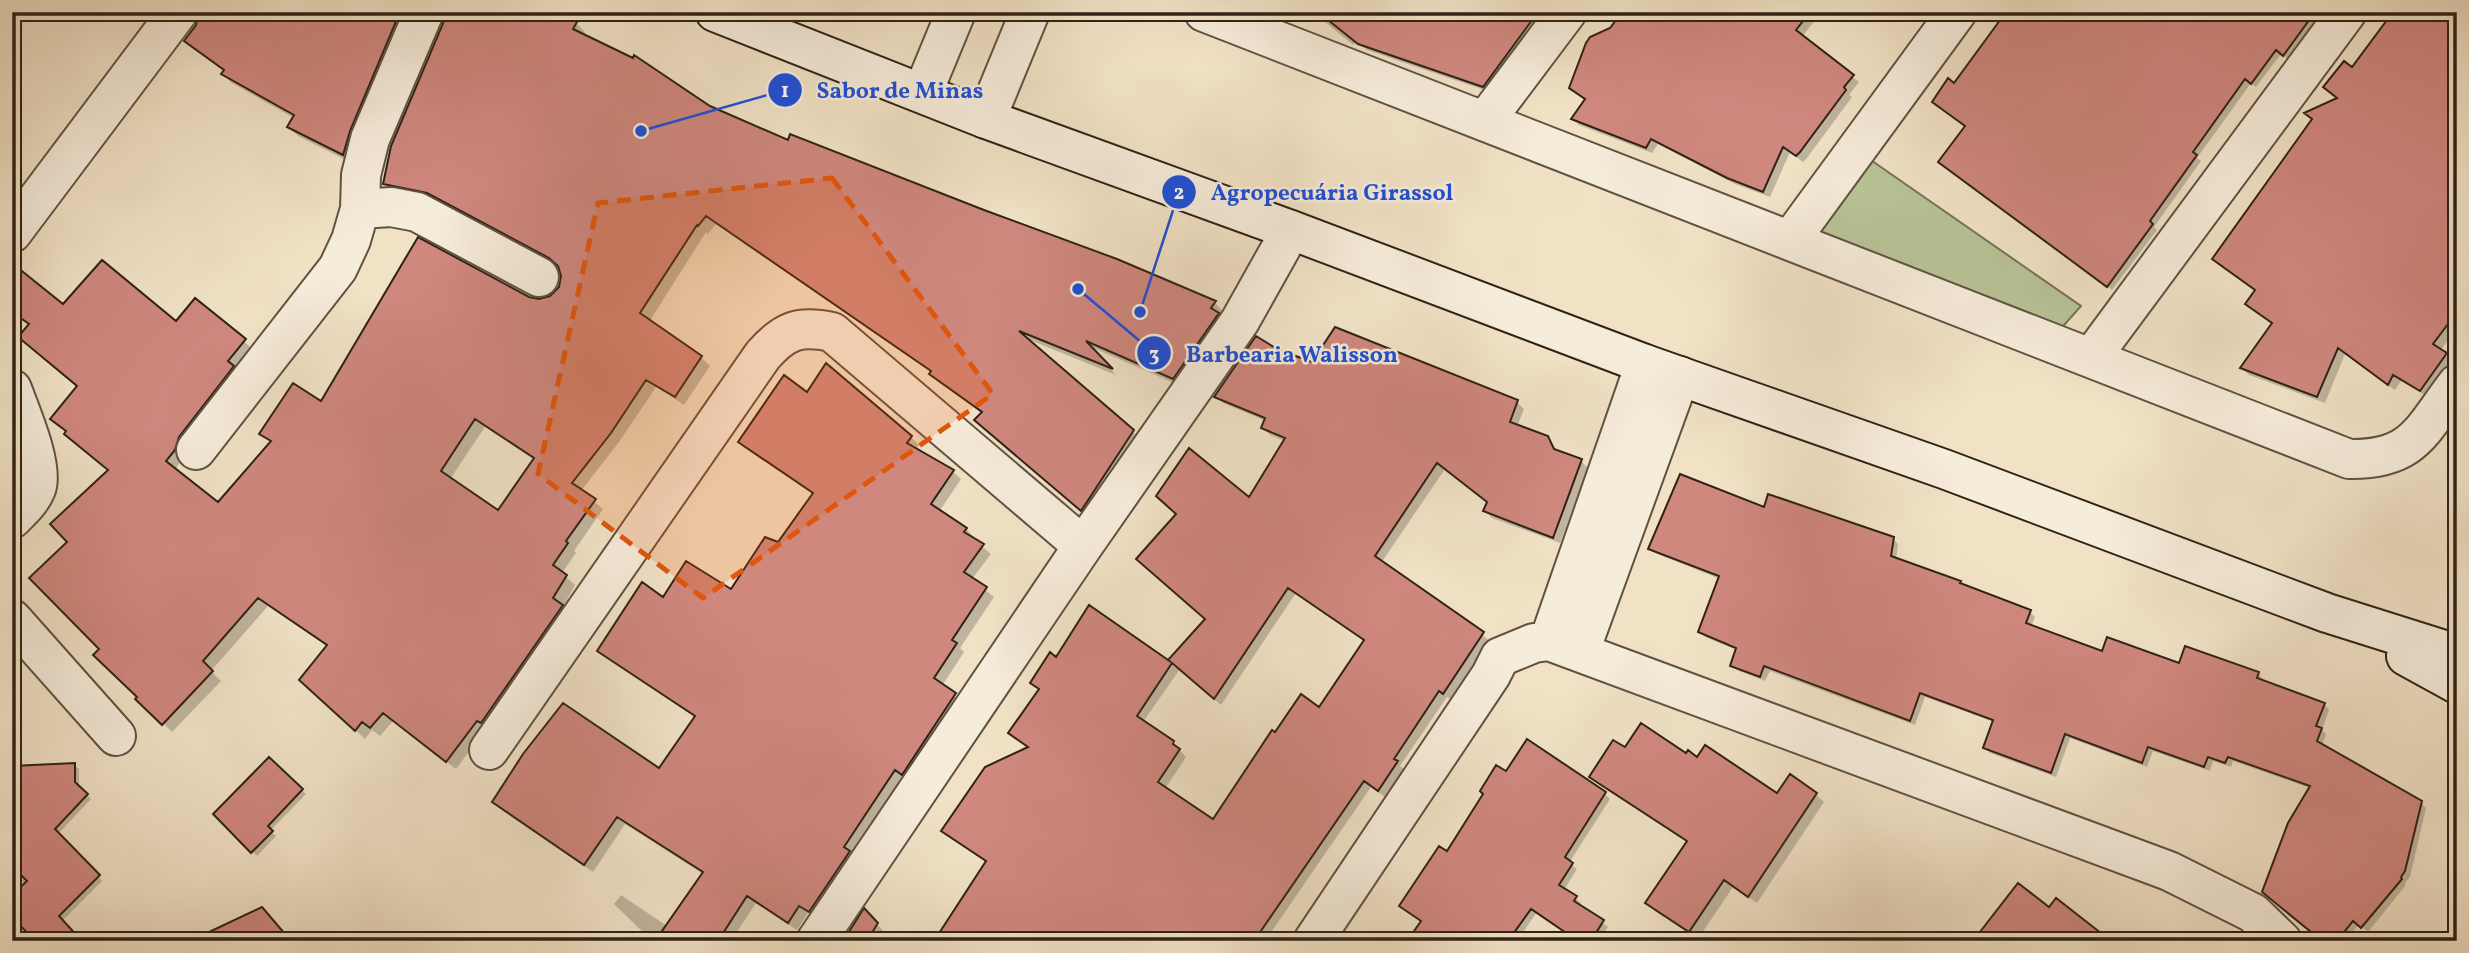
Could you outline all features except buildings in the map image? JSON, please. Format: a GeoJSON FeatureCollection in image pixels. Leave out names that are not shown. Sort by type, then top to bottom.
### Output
{"type":"FeatureCollection","features":[{"type":"Feature","properties":{"kind":"street"},"geometry":{"type":"LineString","coordinates":[[12,233],[178,12]]}},
{"type":"Feature","properties":{"kind":"street"},"geometry":{"type":"LineString","coordinates":[[196,450],[338,268],[351,240],[359,209],[361,175],[370,139],[424,12]]}},
{"type":"Feature","properties":{"kind":"street"},"geometry":{"type":"LineString","coordinates":[[715,12],[986,119],[1291,230],[1645,364],[1944,469],[2328,613],[2457,654]]}},
{"type":"Feature","properties":{"kind":"street"},"geometry":{"type":"LineString","coordinates":[[923,92],[956,12]]}},
{"type":"Feature","properties":{"kind":"street"},"geometry":{"type":"LineString","coordinates":[[986,119],[1030,12]]}},
{"type":"Feature","properties":{"kind":"street"},"geometry":{"type":"LineString","coordinates":[[1204,12],[2349,459],[2392,455],[2410,445],[2457,384]]}},
{"type":"Feature","properties":{"kind":"street"},"geometry":{"type":"LineString","coordinates":[[1485,121],[1567,12]]}},
{"type":"Feature","properties":{"kind":"street"},"geometry":{"type":"LineString","coordinates":[[1791,239],[1957,12]]}},
{"type":"Feature","properties":{"kind":"street"},"geometry":{"type":"LineString","coordinates":[[2091,358],[2347,12]]}},
{"type":"Feature","properties":{"kind":"street"},"geometry":{"type":"LineString","coordinates":[[359,209],[391,207],[417,212],[539,277]]}},
{"type":"Feature","properties":{"kind":"street"},"geometry":{"type":"LineString","coordinates":[[816,941],[1083,546],[1240,321],[1291,230]]}},
{"type":"Feature","properties":{"kind":"street"},"geometry":{"type":"LineString","coordinates":[[489,750],[763,355],[775,342],[792,332],[811,328],[832,332],[1083,546]]}},
{"type":"Feature","properties":{"kind":"street"},"geometry":{"type":"LineString","coordinates":[[1564,646],[1645,364]]}},
{"type":"Feature","properties":{"kind":"street"},"geometry":{"type":"LineString","coordinates":[[1564,646],[1680,376]]}},
{"type":"Feature","properties":{"kind":"street"},"geometry":{"type":"LineString","coordinates":[[12,389],[36,464],[38,486],[28,503],[12,519]]}},
{"type":"Feature","properties":{"kind":"street"},"geometry":{"type":"LineString","coordinates":[[2328,613],[2457,684]]}},
{"type":"Feature","properties":{"kind":"street"},"geometry":{"type":"LineString","coordinates":[[12,619],[116,736]]}},
{"type":"Feature","properties":{"kind":"street"},"geometry":{"type":"LineString","coordinates":[[1313,941],[1491,675],[1500,657],[1534,643],[1564,646],[2169,871],[2253,913],[2282,941]]}},
{"type":"Feature","properties":{"kind":"highlighted area"},"geometry":{"type":"Polygon","coordinates":[[[832,178],[993,394],[703,598],[538,474],[598,203],[832,178]]]}},
{"type":"Feature","properties":{"kind":"green space"},"geometry":{"type":"Polygon","coordinates":[[[1865,156],[2081,306],[2058,332],[1814,230],[1865,156]]]}},
{"type":"Feature","properties":{"kind":"place","name":"Sabor de Minas"},"geometry":{"type":"Point","coordinates":[641,131]}},
{"type":"Feature","properties":{"kind":"place","name":"Barbearia Walisson"},"geometry":{"type":"Point","coordinates":[1078,289]}},
{"type":"Feature","properties":{"kind":"place","name":"Agropecuária Girassol"},"geometry":{"type":"Point","coordinates":[1140,312]}}]}
